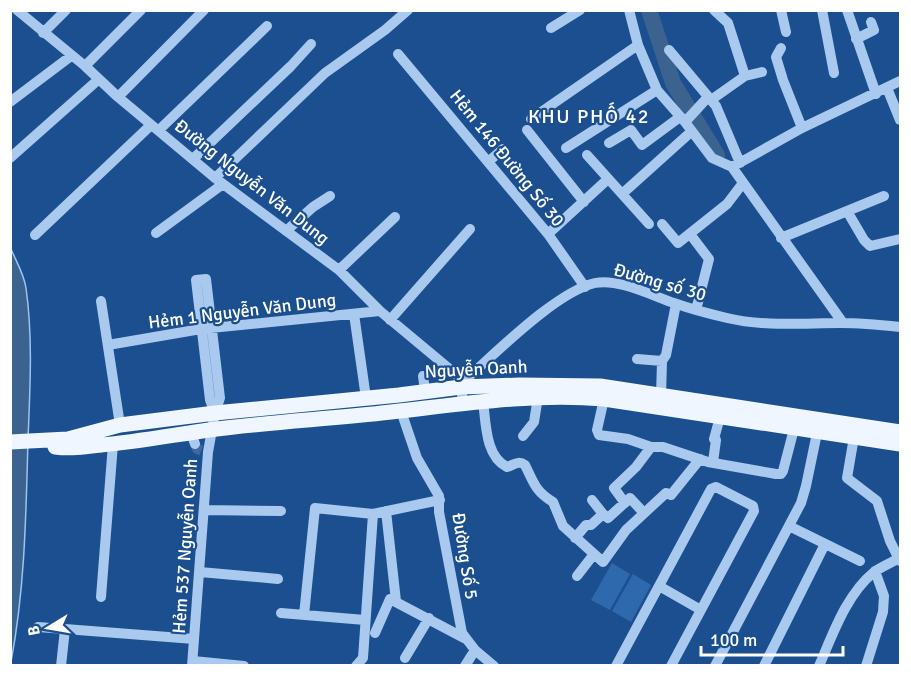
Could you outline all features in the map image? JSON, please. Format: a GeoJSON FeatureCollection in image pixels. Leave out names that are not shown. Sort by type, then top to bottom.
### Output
{"type":"FeatureCollection","features":[{"type":"Feature","properties":{"kind":"main road","name":"Nguyễn Oanh"},"geometry":{"type":"LineString","coordinates":[[54,443],[120,425],[399,395],[426,383],[463,390],[600,386],[900,432]]}},
{"type":"Feature","properties":{"kind":"main road","name":"Nguyễn Oanh"},"geometry":{"type":"LineString","coordinates":[[54,443],[67,448],[193,438],[212,430],[401,411],[463,390],[483,401],[538,397],[604,399],[900,444]]}},
{"type":"Feature","properties":{"kind":"main road"},"geometry":{"type":"LineString","coordinates":[[399,395],[401,411]]}},
{"type":"Feature","properties":{"kind":"main road"},"geometry":{"type":"LineString","coordinates":[[10,442],[54,443]]}},
{"type":"Feature","properties":{"kind":"main road"},"geometry":{"type":"LineString","coordinates":[[10,449],[54,443]]}},
{"type":"Feature","properties":{"kind":"street","name":"Đường Nguyễn Văn Dung"},"geometry":{"type":"LineString","coordinates":[[17,10],[219,181],[339,270],[463,390]]}},
{"type":"Feature","properties":{"kind":"street"},"geometry":{"type":"LineString","coordinates":[[43,33],[66,10]]}},
{"type":"Feature","properties":{"kind":"street"},"geometry":{"type":"LineString","coordinates":[[85,66],[141,10]]}},
{"type":"Feature","properties":{"kind":"street"},"geometry":{"type":"LineString","coordinates":[[118,97],[204,10]]}},
{"type":"Feature","properties":{"kind":"street"},"geometry":{"type":"LineString","coordinates":[[156,233],[219,181],[325,72],[386,30],[408,10]]}},
{"type":"Feature","properties":{"kind":"street"},"geometry":{"type":"LineString","coordinates":[[551,27],[580,10]]}},
{"type":"Feature","properties":{"kind":"street"},"geometry":{"type":"LineString","coordinates":[[628,10],[638,45],[657,90],[688,117],[692,131],[712,158],[736,165],[802,128],[900,81]]}},
{"type":"Feature","properties":{"kind":"street"},"geometry":{"type":"LineString","coordinates":[[714,10],[728,23]]}},
{"type":"Feature","properties":{"kind":"street"},"geometry":{"type":"LineString","coordinates":[[726,10],[728,23],[746,76]]}},
{"type":"Feature","properties":{"kind":"street"},"geometry":{"type":"LineString","coordinates":[[781,10],[786,32]]}},
{"type":"Feature","properties":{"kind":"street"},"geometry":{"type":"LineString","coordinates":[[822,10],[834,73]]}},
{"type":"Feature","properties":{"kind":"street"},"geometry":{"type":"LineString","coordinates":[[847,10],[856,39],[881,91],[900,120]]}},
{"type":"Feature","properties":{"kind":"street"},"geometry":{"type":"LineString","coordinates":[[856,39],[874,30],[871,22]]}},
{"type":"Feature","properties":{"kind":"street"},"geometry":{"type":"LineString","coordinates":[[35,235],[267,27]]}},
{"type":"Feature","properties":{"kind":"street"},"geometry":{"type":"LineString","coordinates":[[193,159],[311,44]]}},
{"type":"Feature","properties":{"kind":"street"},"geometry":{"type":"LineString","coordinates":[[584,202],[529,124],[638,45]]}},
{"type":"Feature","properties":{"kind":"street"},"geometry":{"type":"LineString","coordinates":[[781,48],[776,57],[802,128]]}},
{"type":"Feature","properties":{"kind":"street"},"geometry":{"type":"LineString","coordinates":[[669,50],[716,106],[743,183],[843,323]]}},
{"type":"Feature","properties":{"kind":"street","name":"Hẻm 146 Đường Số 30"},"geometry":{"type":"LineString","coordinates":[[398,54],[548,234],[585,287]]}},
{"type":"Feature","properties":{"kind":"street"},"geometry":{"type":"LineString","coordinates":[[10,102],[71,56]]}},
{"type":"Feature","properties":{"kind":"street"},"geometry":{"type":"LineString","coordinates":[[609,143],[631,130],[642,145],[688,117],[710,99],[746,76],[762,72]]}},
{"type":"Feature","properties":{"kind":"street"},"geometry":{"type":"LineString","coordinates":[[10,158],[99,79]]}},
{"type":"Feature","properties":{"kind":"street"},"geometry":{"type":"LineString","coordinates":[[566,148],[657,90]]}},
{"type":"Feature","properties":{"kind":"street"},"geometry":{"type":"LineString","coordinates":[[622,194],[692,131]]}},
{"type":"Feature","properties":{"kind":"street"},"geometry":{"type":"LineString","coordinates":[[489,161],[503,149]]}},
{"type":"Feature","properties":{"kind":"street"},"geometry":{"type":"LineString","coordinates":[[587,155],[649,224]]}},
{"type":"Feature","properties":{"kind":"street"},"geometry":{"type":"LineString","coordinates":[[548,234],[608,179]]}},
{"type":"Feature","properties":{"kind":"street"},"geometry":{"type":"LineString","coordinates":[[662,224],[678,243],[727,204],[743,183]]}},
{"type":"Feature","properties":{"kind":"street"},"geometry":{"type":"LineString","coordinates":[[781,238],[884,195]]}},
{"type":"Feature","properties":{"kind":"street"},"geometry":{"type":"LineString","coordinates":[[286,231],[313,207],[330,196]]}},
{"type":"Feature","properties":{"kind":"street"},"geometry":{"type":"LineString","coordinates":[[847,211],[870,246],[900,239]]}},
{"type":"Feature","properties":{"kind":"street"},"geometry":{"type":"LineString","coordinates":[[339,270],[395,217]]}},
{"type":"Feature","properties":{"kind":"street"},"geometry":{"type":"LineString","coordinates":[[390,320],[470,229]]}},
{"type":"Feature","properties":{"kind":"street"},"geometry":{"type":"LineString","coordinates":[[690,234],[709,259],[696,310]]}},
{"type":"Feature","properties":{"kind":"street","name":"Đường số 30"},"geometry":{"type":"LineString","coordinates":[[463,390],[529,325],[572,292],[604,282],[628,286],[676,304],[730,319],[780,325],[843,323],[900,327]]}},
{"type":"Feature","properties":{"kind":"street"},"geometry":{"type":"LineString","coordinates":[[101,301],[120,425]]}},
{"type":"Feature","properties":{"kind":"street"},"geometry":{"type":"LineString","coordinates":[[661,396],[662,361],[666,355],[676,304]]}},
{"type":"Feature","properties":{"kind":"street","name":"Hẻm 1 Nguyễn Văn Dung"},"geometry":{"type":"LineString","coordinates":[[108,345],[206,328],[380,311]]}},
{"type":"Feature","properties":{"kind":"street"},"geometry":{"type":"LineString","coordinates":[[354,314],[366,398]]}},
{"type":"Feature","properties":{"kind":"street"},"geometry":{"type":"LineString","coordinates":[[206,328],[210,400],[215,413]]}},
{"type":"Feature","properties":{"kind":"street"},"geometry":{"type":"LineString","coordinates":[[637,359],[662,361]]}},
{"type":"Feature","properties":{"kind":"street"},"geometry":{"type":"LineString","coordinates":[[523,436],[534,422],[538,397]]}},
{"type":"Feature","properties":{"kind":"street"},"geometry":{"type":"LineString","coordinates":[[604,399],[597,430],[599,435],[628,439],[651,447],[663,447],[700,459],[781,474],[794,429]]}},
{"type":"Feature","properties":{"kind":"street"},"geometry":{"type":"LineString","coordinates":[[483,401],[491,449],[495,458],[507,467],[521,462],[525,465],[539,493],[544,499],[553,502],[563,526],[604,562],[626,530],[666,493],[671,495],[700,459]]}},
{"type":"Feature","properties":{"kind":"street","name":"Đường Số 5"},"geometry":{"type":"LineString","coordinates":[[401,411],[417,458],[439,496],[440,503],[446,510],[468,633],[466,639]]}},
{"type":"Feature","properties":{"kind":"street","name":"Hẻm 537 Nguyễn Oanh"},"geometry":{"type":"LineString","coordinates":[[193,663],[205,510],[206,452],[215,413]]}},
{"type":"Feature","properties":{"kind":"street"},"geometry":{"type":"LineString","coordinates":[[716,462],[716,440],[714,439],[720,417]]}},
{"type":"Feature","properties":{"kind":"street"},"geometry":{"type":"LineString","coordinates":[[714,666],[789,526],[806,486],[817,433]]}},
{"type":"Feature","properties":{"kind":"street"},"geometry":{"type":"LineString","coordinates":[[819,666],[849,602],[861,585],[875,571],[900,559],[895,540],[877,501],[847,478],[854,437]]}},
{"type":"Feature","properties":{"kind":"street"},"geometry":{"type":"LineString","coordinates":[[101,597],[113,444]]}},
{"type":"Feature","properties":{"kind":"street"},"geometry":{"type":"LineString","coordinates":[[625,503],[614,488],[636,467],[651,447]]}},
{"type":"Feature","properties":{"kind":"street"},"geometry":{"type":"LineString","coordinates":[[616,666],[711,489],[716,487],[753,506],[754,511],[671,666]]}},
{"type":"Feature","properties":{"kind":"street"},"geometry":{"type":"LineString","coordinates":[[592,500],[608,518],[632,498],[643,512]]}},
{"type":"Feature","properties":{"kind":"street"},"geometry":{"type":"LineString","coordinates":[[303,615],[315,508],[373,514],[440,503]]}},
{"type":"Feature","properties":{"kind":"street"},"geometry":{"type":"LineString","coordinates":[[205,510],[281,511]]}},
{"type":"Feature","properties":{"kind":"street"},"geometry":{"type":"LineString","coordinates":[[386,511],[396,602]]}},
{"type":"Feature","properties":{"kind":"street"},"geometry":{"type":"LineString","coordinates":[[356,666],[363,658],[373,514]]}},
{"type":"Feature","properties":{"kind":"street"},"geometry":{"type":"LineString","coordinates":[[575,538],[586,525],[591,525],[603,514]]}},
{"type":"Feature","properties":{"kind":"street"},"geometry":{"type":"LineString","coordinates":[[789,526],[860,561]]}},
{"type":"Feature","properties":{"kind":"street"},"geometry":{"type":"LineString","coordinates":[[764,666],[825,544]]}},
{"type":"Feature","properties":{"kind":"street"},"geometry":{"type":"LineString","coordinates":[[577,576],[594,554]]}},
{"type":"Feature","properties":{"kind":"street"},"geometry":{"type":"LineString","coordinates":[[867,666],[883,612],[885,596],[875,571]]}},
{"type":"Feature","properties":{"kind":"street"},"geometry":{"type":"LineString","coordinates":[[200,572],[278,579]]}},
{"type":"Feature","properties":{"kind":"street"},"geometry":{"type":"LineString","coordinates":[[659,586],[701,610]]}},
{"type":"Feature","properties":{"kind":"street"},"geometry":{"type":"LineString","coordinates":[[375,633],[390,599],[466,639],[494,666]]}},
{"type":"Feature","properties":{"kind":"street"},"geometry":{"type":"LineString","coordinates":[[282,613],[365,620]]}},
{"type":"Feature","properties":{"kind":"street"},"geometry":{"type":"LineString","coordinates":[[405,658],[429,618]]}},
{"type":"Feature","properties":{"kind":"street"},"geometry":{"type":"LineString","coordinates":[[38,627],[194,639]]}},
{"type":"Feature","properties":{"kind":"street"},"geometry":{"type":"LineString","coordinates":[[62,666],[65,629]]}},
{"type":"Feature","properties":{"kind":"street"},"geometry":{"type":"LineString","coordinates":[[465,666],[475,650]]}},
{"type":"Feature","properties":{"kind":"street"},"geometry":{"type":"LineString","coordinates":[[193,663],[244,666]]}},
{"type":"Feature","properties":{"kind":"shaded area"},"geometry":{"type":"Polygon","coordinates":[[[11,249],[26,288],[30,325],[30,363],[24,551],[11,662],[11,249]]]}},
{"type":"Feature","properties":{"kind":"shaded area"},"geometry":{"type":"Polygon","coordinates":[[[612,563],[630,574],[610,610],[591,600],[612,563]]]}},
{"type":"Feature","properties":{"kind":"shaded area"},"geometry":{"type":"Polygon","coordinates":[[[633,574],[651,585],[631,622],[612,611],[633,574]]]}},
{"type":"Feature","properties":{"kind":"waterway"},"geometry":{"type":"LineString","coordinates":[[649,10],[673,83],[717,155]]}},
{"type":"Feature","properties":{"kind":"tunnel"},"geometry":{"type":"LineString","coordinates":[[195,444],[197,449],[205,452]]}},
{"type":"Feature","properties":{"kind":"district","name":"KHU PHỐ 42"},"geometry":{"type":"Point","coordinates":[589,116]}}]}
